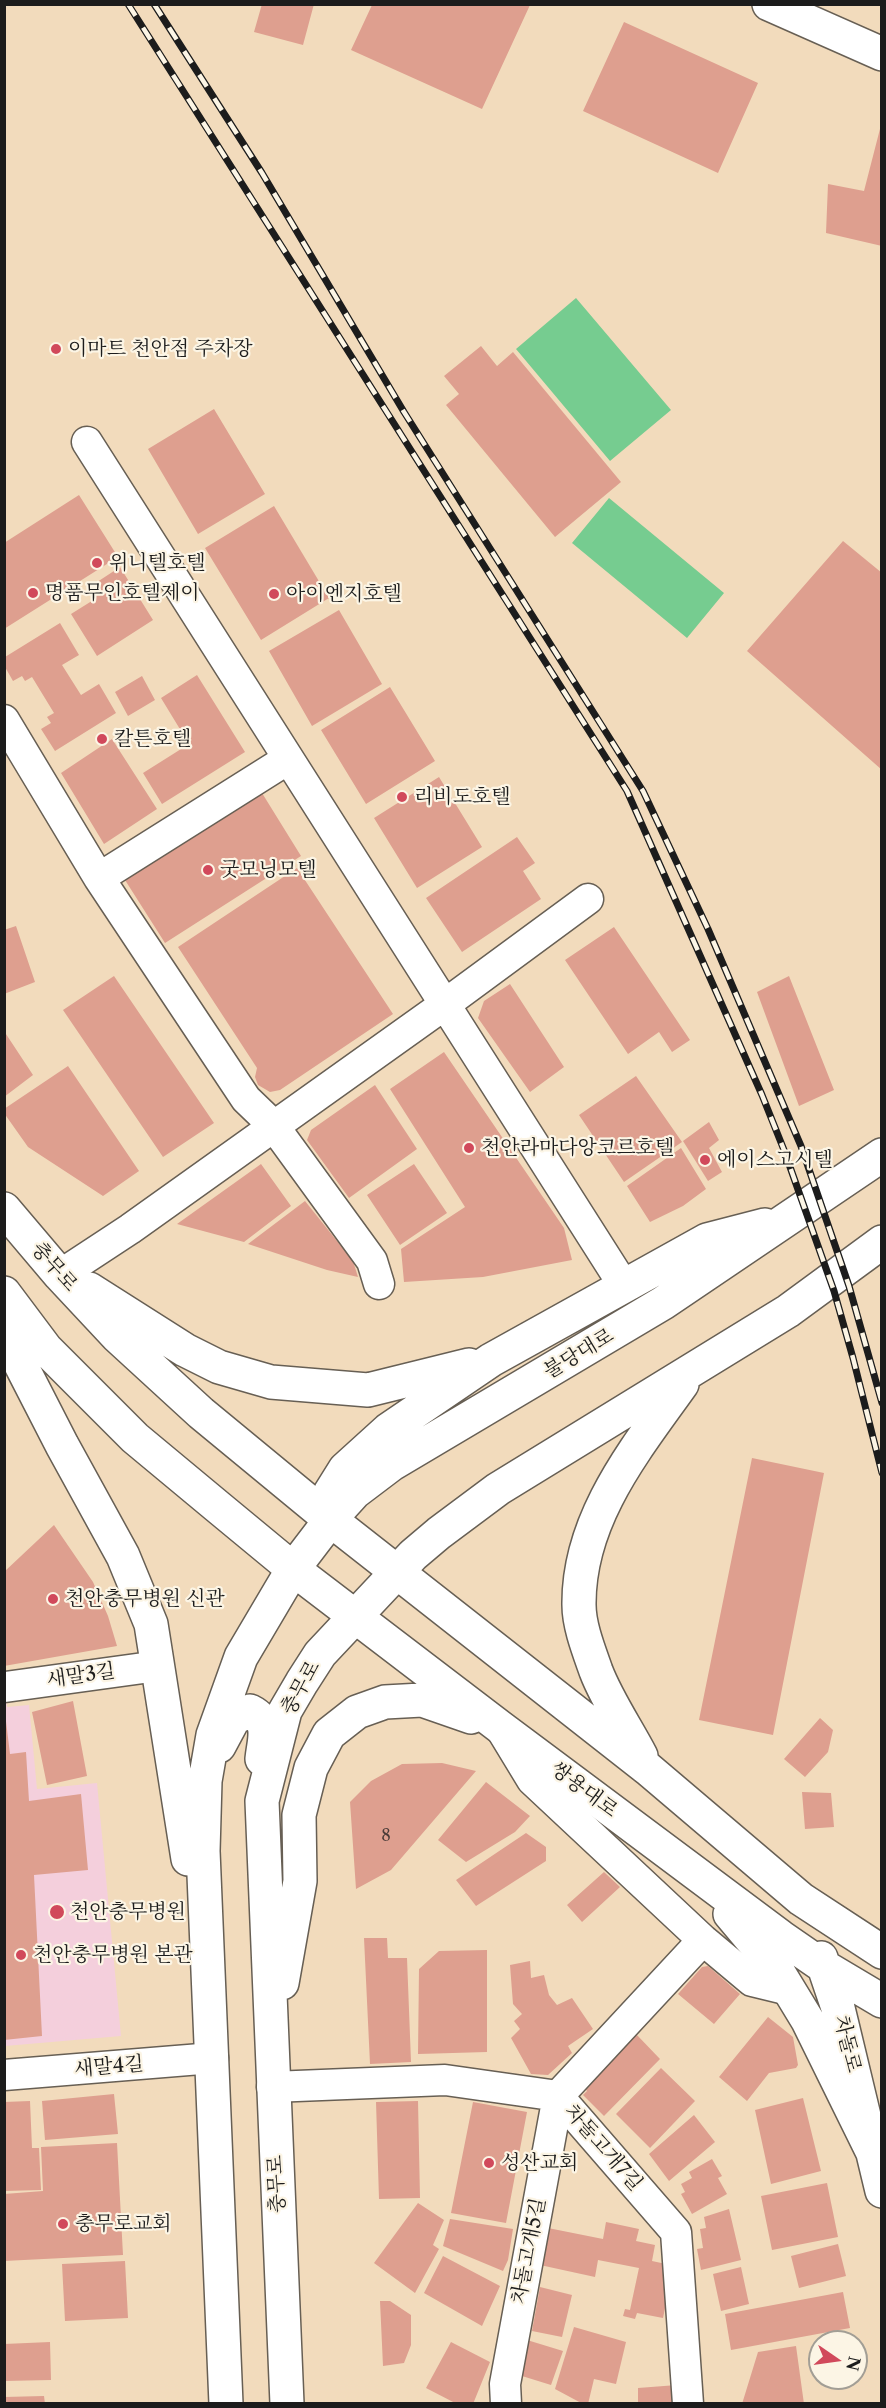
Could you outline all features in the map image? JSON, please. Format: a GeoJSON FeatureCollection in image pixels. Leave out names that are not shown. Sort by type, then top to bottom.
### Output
{"type":"FeatureCollection","features":[{"type":"Feature","properties":{"kind":"main road"},"geometry":{"type":"LineString","coordinates":[[769,4],[882,54]]}},
{"type":"Feature","properties":{"kind":"main road","name":"불당대로"},"geometry":{"type":"LineString","coordinates":[[293,1569],[355,1492],[392,1464],[663,1303],[882,1155]]}},
{"type":"Feature","properties":{"kind":"main road","name":"충무로"},"geometry":{"type":"LineString","coordinates":[[4,1209],[60,1275],[117,1336],[201,1413],[398,1572],[320,1653],[285,1711],[262,1801],[272,2087],[287,2403]]}},
{"type":"Feature","properties":{"kind":"main road"},"geometry":{"type":"LineString","coordinates":[[332,1521],[330,1493],[345,1469],[388,1430],[491,1360],[707,1240],[787,1220]]}},
{"type":"Feature","properties":{"kind":"main road"},"geometry":{"type":"LineString","coordinates":[[882,1242],[788,1311],[498,1489],[438,1533],[398,1572],[648,1768],[801,1899],[882,1952]]}},
{"type":"Feature","properties":{"kind":"main road"},"geometry":{"type":"LineString","coordinates":[[60,1275],[102,1296],[185,1350],[219,1367],[271,1382],[368,1390],[491,1360]]}},
{"type":"Feature","properties":{"kind":"main road"},"geometry":{"type":"LineString","coordinates":[[4,1293],[46,1349],[135,1438],[293,1569],[240,1657],[213,1735],[205,1781],[203,1851],[226,2403]]}},
{"type":"Feature","properties":{"kind":"main road"},"geometry":{"type":"LineString","coordinates":[[4,1332],[123,1556],[152,1624],[209,1996]]}},
{"type":"Feature","properties":{"kind":"main road"},"geometry":{"type":"LineString","coordinates":[[648,1768],[597,1674],[586,1638],[579,1606],[584,1556],[595,1521],[627,1462],[690,1373]]}},
{"type":"Feature","properties":{"kind":"main road","name":"쌍용대로"},"geometry":{"type":"LineString","coordinates":[[293,1569],[696,1874],[823,1966],[882,2001]]}},
{"type":"Feature","properties":{"kind":"main road"},"geometry":{"type":"LineString","coordinates":[[271,2046],[300,1881],[299,1815],[311,1768],[329,1734],[357,1712],[385,1702],[422,1700],[500,1727]]}},
{"type":"Feature","properties":{"kind":"main road"},"geometry":{"type":"LineString","coordinates":[[205,1781],[228,1726],[234,1718],[250,1711],[260,1716],[265,1724],[262,1801]]}},
{"type":"Feature","properties":{"kind":"main road"},"geometry":{"type":"LineString","coordinates":[[696,1874],[777,1970],[808,2021],[875,2157]]}},
{"type":"Feature","properties":{"kind":"main road","name":"차돌로"},"geometry":{"type":"LineString","coordinates":[[801,1899],[838,2008],[882,2191]]}},
{"type":"Feature","properties":{"kind":"main road"},"geometry":{"type":"LineString","coordinates":[[875,2157],[877,2117],[882,2107]]}},
{"type":"Feature","properties":{"kind":"street"},"geometry":{"type":"LineString","coordinates":[[87,442],[624,1286]]}},
{"type":"Feature","properties":{"kind":"street"},"geometry":{"type":"LineString","coordinates":[[4,720],[99,878],[246,1099],[273,1125],[372,1261],[379,1284]]}},
{"type":"Feature","properties":{"kind":"street"},"geometry":{"type":"LineString","coordinates":[[99,878],[288,759]]}},
{"type":"Feature","properties":{"kind":"street"},"geometry":{"type":"LineString","coordinates":[[60,1275],[130,1229],[444,1005],[588,899]]}},
{"type":"Feature","properties":{"kind":"street","name":"새말3길"},"geometry":{"type":"LineString","coordinates":[[5,1687],[158,1666]]}},
{"type":"Feature","properties":{"kind":"street"},"geometry":{"type":"LineString","coordinates":[[500,1727],[532,1780],[703,1940],[752,1981],[789,1990]]}},
{"type":"Feature","properties":{"kind":"street"},"geometry":{"type":"LineString","coordinates":[[558,2096],[703,1940]]}},
{"type":"Feature","properties":{"kind":"street","name":"새말4길"},"geometry":{"type":"LineString","coordinates":[[4,2075],[213,2058]]}},
{"type":"Feature","properties":{"kind":"street","name":"차돌고개7길"},"geometry":{"type":"LineString","coordinates":[[272,2087],[445,2080],[558,2096],[676,2232],[688,2403]]}},
{"type":"Feature","properties":{"kind":"street","name":"차돌고개5길"},"geometry":{"type":"LineString","coordinates":[[506,2403],[505,2384],[558,2096]]}},
{"type":"Feature","properties":{"kind":"shaded area","name":"천안충무병원"},"geometry":{"type":"Polygon","coordinates":[[[4,1675],[7,1707],[29,1705],[37,1789],[97,1783],[121,2036],[5,2046],[4,1675]]]}},
{"type":"Feature","properties":{"kind":"green space"},"geometry":{"type":"Polygon","coordinates":[[[576,298],[671,410],[610,461],[516,349],[576,298]]]}},
{"type":"Feature","properties":{"kind":"green space"},"geometry":{"type":"Polygon","coordinates":[[[609,498],[724,593],[687,638],[572,543],[609,498]]]}},
{"type":"Feature","properties":{"kind":"building"},"geometry":{"type":"Polygon","coordinates":[[[262,4],[314,4],[303,45],[254,32],[262,4]]]}},
{"type":"Feature","properties":{"kind":"building"},"geometry":{"type":"Polygon","coordinates":[[[372,5],[530,5],[482,109],[351,50],[372,5]]]}},
{"type":"Feature","properties":{"kind":"building"},"geometry":{"type":"Polygon","coordinates":[[[624,22],[758,83],[718,173],[583,111],[624,22]]]}},
{"type":"Feature","properties":{"kind":"building"},"geometry":{"type":"Polygon","coordinates":[[[881,125],[882,246],[826,233],[828,184],[864,191],[881,125]]]}},
{"type":"Feature","properties":{"kind":"building"},"geometry":{"type":"Polygon","coordinates":[[[481,346],[497,366],[513,352],[621,482],[555,537],[446,405],[459,394],[444,376],[481,346]]]}},
{"type":"Feature","properties":{"kind":"building"},"geometry":{"type":"Polygon","coordinates":[[[214,409],[265,494],[198,534],[148,449],[214,409]]]}},
{"type":"Feature","properties":{"kind":"building","name":"명품무인호텔제이"},"geometry":{"type":"Polygon","coordinates":[[[79,495],[118,557],[4,629],[4,543],[79,495]]]}},
{"type":"Feature","properties":{"kind":"building"},"geometry":{"type":"Polygon","coordinates":[[[274,506],[329,598],[261,640],[205,548],[274,506]]]}},
{"type":"Feature","properties":{"kind":"building"},"geometry":{"type":"Polygon","coordinates":[[[843,541],[882,573],[882,770],[747,651],[843,541]]]}},
{"type":"Feature","properties":{"kind":"building"},"geometry":{"type":"Polygon","coordinates":[[[120,567],[153,620],[97,656],[71,614],[95,599],[88,588],[120,567]]]}},
{"type":"Feature","properties":{"kind":"building"},"geometry":{"type":"Polygon","coordinates":[[[339,610],[382,684],[312,726],[269,651],[339,610]]]}},
{"type":"Feature","properties":{"kind":"building"},"geometry":{"type":"Polygon","coordinates":[[[60,623],[79,655],[62,665],[81,695],[99,684],[116,713],[55,751],[41,729],[51,723],[47,717],[54,713],[32,677],[25,681],[22,676],[13,681],[5,667],[5,657],[60,623]]]}},
{"type":"Feature","properties":{"kind":"building"},"geometry":{"type":"Polygon","coordinates":[[[197,675],[245,752],[162,804],[143,773],[189,744],[161,698],[197,675]]]}},
{"type":"Feature","properties":{"kind":"building"},"geometry":{"type":"Polygon","coordinates":[[[142,676],[155,700],[128,716],[115,692],[142,676]]]}},
{"type":"Feature","properties":{"kind":"building"},"geometry":{"type":"Polygon","coordinates":[[[390,687],[435,761],[366,804],[321,730],[390,687]]]}},
{"type":"Feature","properties":{"kind":"building"},"geometry":{"type":"Polygon","coordinates":[[[112,739],[157,809],[104,844],[61,773],[112,739]]]}},
{"type":"Feature","properties":{"kind":"building"},"geometry":{"type":"Polygon","coordinates":[[[439,777],[482,847],[417,888],[374,818],[439,777]]]}},
{"type":"Feature","properties":{"kind":"building"},"geometry":{"type":"Polygon","coordinates":[[[262,793],[301,856],[165,943],[125,880],[262,793]]]}},
{"type":"Feature","properties":{"kind":"building"},"geometry":{"type":"Polygon","coordinates":[[[517,837],[535,863],[523,871],[541,899],[462,952],[426,898],[517,837]]]}},
{"type":"Feature","properties":{"kind":"building"},"geometry":{"type":"Polygon","coordinates":[[[297,868],[393,1014],[280,1090],[270,1092],[258,1085],[255,1077],[257,1068],[178,947],[297,868]]]}},
{"type":"Feature","properties":{"kind":"building"},"geometry":{"type":"Polygon","coordinates":[[[16,926],[35,982],[4,994],[4,930],[16,926]]]}},
{"type":"Feature","properties":{"kind":"building"},"geometry":{"type":"Polygon","coordinates":[[[614,927],[690,1040],[672,1052],[659,1032],[628,1054],[565,960],[614,927]]]}},
{"type":"Feature","properties":{"kind":"building"},"geometry":{"type":"Polygon","coordinates":[[[114,976],[214,1123],[163,1157],[63,1010],[114,976]]]}},
{"type":"Feature","properties":{"kind":"building"},"geometry":{"type":"Polygon","coordinates":[[[789,976],[834,1090],[799,1106],[757,992],[789,976]]]}},
{"type":"Feature","properties":{"kind":"building"},"geometry":{"type":"Polygon","coordinates":[[[510,984],[564,1067],[530,1092],[478,1018],[484,1001],[510,984]]]}},
{"type":"Feature","properties":{"kind":"building"},"geometry":{"type":"Polygon","coordinates":[[[4,1031],[33,1075],[4,1097],[4,1031]]]}},
{"type":"Feature","properties":{"kind":"building","name":"천안라마다앙코르호텔"},"geometry":{"type":"Polygon","coordinates":[[[444,1052],[564,1228],[572,1260],[483,1277],[404,1282],[401,1249],[465,1207],[390,1089],[444,1052]]]}},
{"type":"Feature","properties":{"kind":"building"},"geometry":{"type":"Polygon","coordinates":[[[68,1066],[139,1171],[103,1196],[28,1147],[4,1113],[4,1109],[68,1066]]]}},
{"type":"Feature","properties":{"kind":"building"},"geometry":{"type":"Polygon","coordinates":[[[636,1076],[682,1142],[624,1182],[579,1115],[636,1076]]]}},
{"type":"Feature","properties":{"kind":"building"},"geometry":{"type":"Polygon","coordinates":[[[375,1085],[417,1149],[349,1198],[307,1140],[311,1130],[375,1085]]]}},
{"type":"Feature","properties":{"kind":"building","name":"에이스고시텔"},"geometry":{"type":"Polygon","coordinates":[[[709,1122],[719,1140],[709,1148],[722,1172],[708,1181],[683,1141],[709,1122]]]}},
{"type":"Feature","properties":{"kind":"building"},"geometry":{"type":"Polygon","coordinates":[[[681,1148],[706,1189],[683,1206],[650,1222],[627,1186],[681,1148]]]}},
{"type":"Feature","properties":{"kind":"building"},"geometry":{"type":"Polygon","coordinates":[[[261,1164],[291,1206],[244,1242],[177,1224],[261,1164]]]}},
{"type":"Feature","properties":{"kind":"building"},"geometry":{"type":"Polygon","coordinates":[[[414,1164],[447,1213],[400,1245],[367,1195],[414,1164]]]}},
{"type":"Feature","properties":{"kind":"building"},"geometry":{"type":"Polygon","coordinates":[[[305,1201],[353,1261],[358,1277],[327,1270],[248,1244],[305,1201]]]}},
{"type":"Feature","properties":{"kind":"building"},"geometry":{"type":"Polygon","coordinates":[[[752,1458],[824,1473],[773,1735],[699,1720],[752,1458]]]}},
{"type":"Feature","properties":{"kind":"building","name":"천안충무병원 신관"},"geometry":{"type":"Polygon","coordinates":[[[54,1525],[93,1582],[108,1616],[117,1646],[4,1666],[4,1572],[54,1525]]]}},
{"type":"Feature","properties":{"kind":"building"},"geometry":{"type":"Polygon","coordinates":[[[73,1701],[87,1776],[47,1785],[32,1712],[73,1701]]]}},
{"type":"Feature","properties":{"kind":"building","name":"천안충무병원 본관"},"geometry":{"type":"Polygon","coordinates":[[[4,1705],[10,1754],[26,1752],[29,1801],[81,1794],[88,1870],[34,1875],[42,2036],[4,2040],[4,1705]]]}},
{"type":"Feature","properties":{"kind":"building"},"geometry":{"type":"Polygon","coordinates":[[[820,1718],[833,1730],[828,1752],[805,1777],[784,1759],[820,1718]]]}},
{"type":"Feature","properties":{"kind":"building"},"geometry":{"type":"Polygon","coordinates":[[[442,1763],[476,1771],[391,1870],[356,1889],[350,1802],[371,1781],[402,1764],[442,1763]]]}},
{"type":"Feature","properties":{"kind":"building"},"geometry":{"type":"Polygon","coordinates":[[[486,1782],[530,1816],[515,1832],[466,1862],[438,1840],[486,1782]]]}},
{"type":"Feature","properties":{"kind":"building"},"geometry":{"type":"Polygon","coordinates":[[[802,1792],[831,1793],[834,1827],[805,1829],[802,1792]]]}},
{"type":"Feature","properties":{"kind":"building"},"geometry":{"type":"Polygon","coordinates":[[[526,1833],[546,1847],[546,1861],[476,1906],[456,1880],[526,1833]]]}},
{"type":"Feature","properties":{"kind":"building"},"geometry":{"type":"Polygon","coordinates":[[[604,1872],[620,1887],[582,1922],[567,1905],[604,1872]]]}},
{"type":"Feature","properties":{"kind":"building"},"geometry":{"type":"Polygon","coordinates":[[[364,1938],[387,1938],[388,1958],[407,1958],[411,2062],[370,2064],[364,1938]]]}},
{"type":"Feature","properties":{"kind":"building"},"geometry":{"type":"Polygon","coordinates":[[[487,1950],[487,2052],[418,2054],[419,1969],[439,1951],[487,1950]]]}},
{"type":"Feature","properties":{"kind":"building"},"geometry":{"type":"Polygon","coordinates":[[[530,1961],[531,1978],[544,1975],[549,1995],[557,2005],[572,1998],[593,2029],[568,2046],[572,2053],[548,2075],[531,2074],[511,2038],[520,2029],[514,2021],[522,2014],[513,2004],[510,1965],[530,1961]]]}},
{"type":"Feature","properties":{"kind":"building"},"geometry":{"type":"Polygon","coordinates":[[[708,1966],[740,1994],[714,2024],[678,1994],[702,1967],[708,1966]]]}},
{"type":"Feature","properties":{"kind":"building"},"geometry":{"type":"Polygon","coordinates":[[[768,2017],[793,2037],[798,2065],[796,2068],[769,2073],[747,2101],[719,2077],[768,2017]]]}},
{"type":"Feature","properties":{"kind":"building"},"geometry":{"type":"Polygon","coordinates":[[[636,2034],[660,2059],[604,2116],[583,2095],[587,2091],[584,2087],[636,2034]]]}},
{"type":"Feature","properties":{"kind":"building"},"geometry":{"type":"Polygon","coordinates":[[[661,2068],[695,2101],[650,2148],[616,2114],[661,2068]]]}},
{"type":"Feature","properties":{"kind":"building"},"geometry":{"type":"Polygon","coordinates":[[[114,2094],[118,2134],[45,2140],[42,2101],[114,2094]]]}},
{"type":"Feature","properties":{"kind":"building"},"geometry":{"type":"Polygon","coordinates":[[[803,2098],[821,2171],[771,2184],[755,2110],[803,2098]]]}},
{"type":"Feature","properties":{"kind":"building"},"geometry":{"type":"Polygon","coordinates":[[[30,2101],[32,2148],[39,2148],[41,2190],[4,2191],[4,2102],[30,2101]]]}},
{"type":"Feature","properties":{"kind":"building"},"geometry":{"type":"Polygon","coordinates":[[[418,2101],[420,2198],[379,2199],[376,2102],[418,2101]]]}},
{"type":"Feature","properties":{"kind":"building","name":"성산교회"},"geometry":{"type":"Polygon","coordinates":[[[473,2102],[527,2112],[506,2223],[451,2213],[473,2102]]]}},
{"type":"Feature","properties":{"kind":"building"},"geometry":{"type":"Polygon","coordinates":[[[694,2115],[715,2142],[669,2181],[649,2154],[694,2115]]]}},
{"type":"Feature","properties":{"kind":"building","name":"충무로교회"},"geometry":{"type":"Polygon","coordinates":[[[117,2143],[123,2255],[4,2261],[4,2194],[43,2191],[41,2147],[117,2143]]]}},
{"type":"Feature","properties":{"kind":"building"},"geometry":{"type":"Polygon","coordinates":[[[712,2159],[722,2176],[718,2178],[727,2194],[692,2214],[681,2194],[685,2192],[681,2184],[692,2178],[689,2172],[712,2159]]]}},
{"type":"Feature","properties":{"kind":"building"},"geometry":{"type":"Polygon","coordinates":[[[827,2183],[838,2237],[772,2250],[761,2196],[827,2183]]]}},
{"type":"Feature","properties":{"kind":"building"},"geometry":{"type":"Polygon","coordinates":[[[418,2203],[444,2220],[433,2245],[439,2249],[415,2293],[374,2263],[418,2203]]]}},
{"type":"Feature","properties":{"kind":"building"},"geometry":{"type":"Polygon","coordinates":[[[729,2209],[741,2260],[701,2270],[697,2249],[703,2248],[700,2229],[706,2228],[704,2217],[729,2209]]]}},
{"type":"Feature","properties":{"kind":"building"},"geometry":{"type":"Polygon","coordinates":[[[450,2219],[513,2229],[508,2260],[503,2271],[443,2246],[450,2219]]]}},
{"type":"Feature","properties":{"kind":"building"},"geometry":{"type":"Polygon","coordinates":[[[606,2222],[639,2229],[636,2241],[655,2245],[652,2261],[666,2264],[672,2274],[663,2318],[637,2313],[635,2319],[623,2316],[625,2309],[630,2310],[639,2268],[598,2260],[595,2277],[540,2265],[548,2228],[603,2239],[606,2222]]]}},
{"type":"Feature","properties":{"kind":"building"},"geometry":{"type":"Polygon","coordinates":[[[838,2244],[846,2276],[799,2288],[791,2256],[838,2244]]]}},
{"type":"Feature","properties":{"kind":"building"},"geometry":{"type":"Polygon","coordinates":[[[443,2256],[500,2286],[482,2326],[424,2293],[443,2256]]]}},
{"type":"Feature","properties":{"kind":"building"},"geometry":{"type":"Polygon","coordinates":[[[125,2261],[128,2318],[65,2321],[62,2264],[125,2261]]]}},
{"type":"Feature","properties":{"kind":"building"},"geometry":{"type":"Polygon","coordinates":[[[741,2267],[749,2304],[721,2311],[713,2274],[741,2267]]]}},
{"type":"Feature","properties":{"kind":"building"},"geometry":{"type":"Polygon","coordinates":[[[540,2287],[572,2295],[562,2337],[532,2331],[540,2287]]]}},
{"type":"Feature","properties":{"kind":"building"},"geometry":{"type":"Polygon","coordinates":[[[843,2292],[850,2328],[808,2330],[808,2336],[731,2350],[725,2314],[843,2292]]]}},
{"type":"Feature","properties":{"kind":"building"},"geometry":{"type":"Polygon","coordinates":[[[380,2301],[390,2301],[411,2315],[411,2345],[404,2363],[383,2366],[380,2301]]]}},
{"type":"Feature","properties":{"kind":"building"},"geometry":{"type":"Polygon","coordinates":[[[574,2327],[626,2342],[616,2384],[594,2379],[588,2404],[583,2404],[555,2389],[574,2327]]]}},
{"type":"Feature","properties":{"kind":"building"},"geometry":{"type":"Polygon","coordinates":[[[527,2340],[563,2351],[551,2385],[522,2376],[527,2340]]]}},
{"type":"Feature","properties":{"kind":"building"},"geometry":{"type":"Polygon","coordinates":[[[50,2342],[51,2380],[4,2381],[4,2344],[50,2342]]]}},
{"type":"Feature","properties":{"kind":"building"},"geometry":{"type":"Polygon","coordinates":[[[451,2342],[490,2362],[473,2404],[457,2404],[426,2388],[451,2342]]]}},
{"type":"Feature","properties":{"kind":"building"},"geometry":{"type":"Polygon","coordinates":[[[796,2346],[804,2404],[742,2404],[758,2352],[796,2346]]]}},
{"type":"Feature","properties":{"kind":"building"},"geometry":{"type":"Polygon","coordinates":[[[677,2385],[678,2404],[638,2404],[638,2388],[677,2385]]]}},
{"type":"Feature","properties":{"kind":"building"},"geometry":{"type":"Polygon","coordinates":[[[44,2396],[45,2404],[4,2404],[4,2397],[44,2396]]]}},
{"type":"Feature","properties":{"kind":"railway"},"geometry":{"type":"LineString","coordinates":[[128,4],[627,791],[762,1095],[784,1150],[834,1291],[882,1473]]}},
{"type":"Feature","properties":{"kind":"railway"},"geometry":{"type":"LineString","coordinates":[[154,4],[262,173],[404,412],[643,791],[708,929],[801,1146],[849,1286],[882,1403]]}},
{"type":"Feature","properties":{"kind":"place","name":"이마트 천안점 주차장"},"geometry":{"type":"Point","coordinates":[56,349]}},
{"type":"Feature","properties":{"kind":"place","name":"위니텔호텔"},"geometry":{"type":"Point","coordinates":[97,563]}},
{"type":"Feature","properties":{"kind":"place","name":"명품무인호텔제이"},"geometry":{"type":"Point","coordinates":[33,593]}},
{"type":"Feature","properties":{"kind":"place","name":"아이엔지호텔"},"geometry":{"type":"Point","coordinates":[274,594]}},
{"type":"Feature","properties":{"kind":"place","name":"칼튼호텔"},"geometry":{"type":"Point","coordinates":[102,739]}},
{"type":"Feature","properties":{"kind":"place","name":"리비도호텔"},"geometry":{"type":"Point","coordinates":[402,797]}},
{"type":"Feature","properties":{"kind":"place","name":"굿모닝모텔"},"geometry":{"type":"Point","coordinates":[208,870]}},
{"type":"Feature","properties":{"kind":"place","name":"천안라마다앙코르호텔"},"geometry":{"type":"Point","coordinates":[469,1148]}},
{"type":"Feature","properties":{"kind":"place","name":"에이스고시텔"},"geometry":{"type":"Point","coordinates":[705,1160]}},
{"type":"Feature","properties":{"kind":"place","name":"천안충무병원 신관"},"geometry":{"type":"Point","coordinates":[53,1599]}},
{"type":"Feature","properties":{"kind":"place","name":"천안충무병원"},"geometry":{"type":"Point","coordinates":[57,1912]}},
{"type":"Feature","properties":{"kind":"place","name":"천안충무병원 본관"},"geometry":{"type":"Point","coordinates":[21,1955]}},
{"type":"Feature","properties":{"kind":"place","name":"성산교회"},"geometry":{"type":"Point","coordinates":[489,2163]}},
{"type":"Feature","properties":{"kind":"place","name":"충무로교회"},"geometry":{"type":"Point","coordinates":[63,2224]}}]}
